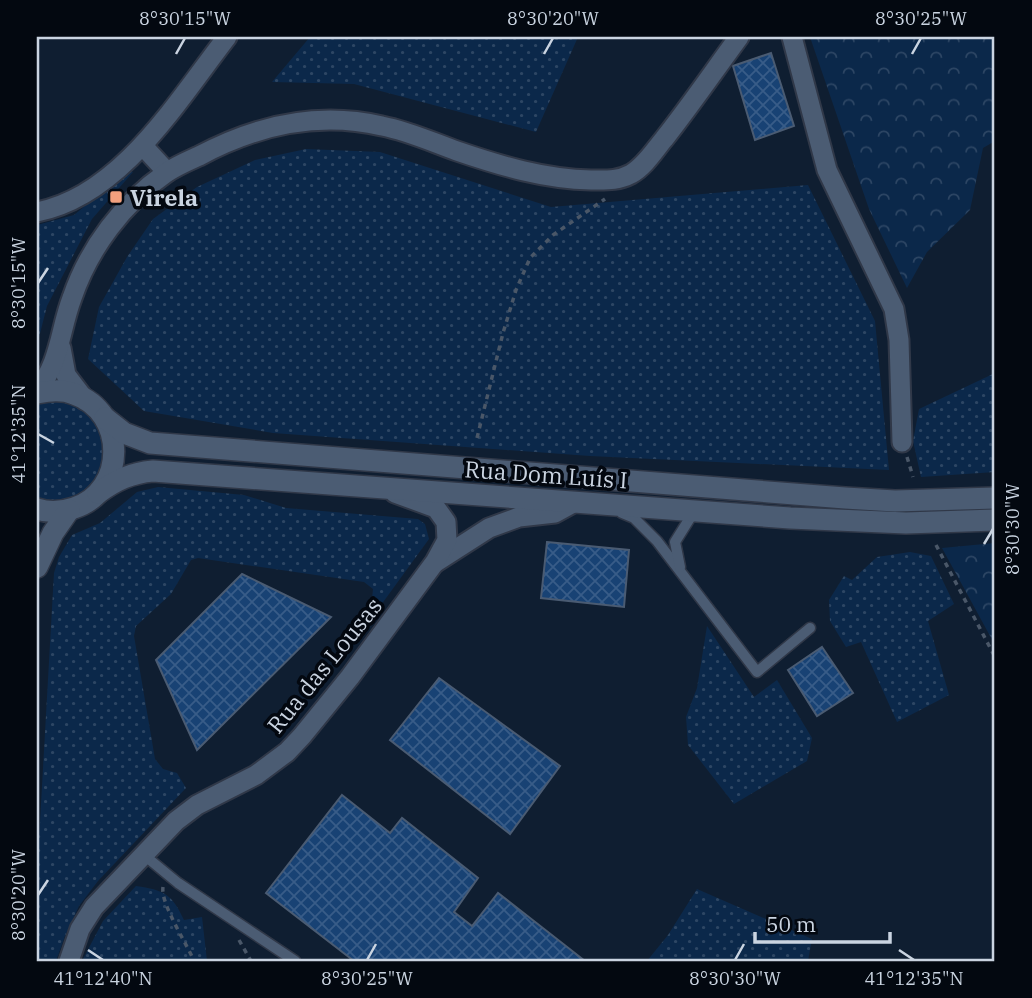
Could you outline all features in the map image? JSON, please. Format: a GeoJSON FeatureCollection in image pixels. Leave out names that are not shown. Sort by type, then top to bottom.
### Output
{"type":"FeatureCollection","features":[{"type":"Feature","properties":{"kind":"main road"},"geometry":{"type":"LineString","coordinates":[[37,391],[54,390],[74,394],[85,400]]}},
{"type":"Feature","properties":{"kind":"main road","name":"Rua Dom Luís I"},"geometry":{"type":"LineString","coordinates":[[85,400],[124,433],[150,443],[845,498],[934,501],[995,498]]}},
{"type":"Feature","properties":{"kind":"main road"},"geometry":{"type":"LineString","coordinates":[[98,493],[110,477],[115,457],[113,437],[105,418]]}},
{"type":"Feature","properties":{"kind":"main road","name":"Rua Dom Luís I"},"geometry":{"type":"LineString","coordinates":[[69,510],[82,506],[121,478],[136,472],[153,471],[701,511],[906,523],[995,520]]}},
{"type":"Feature","properties":{"kind":"main road"},"geometry":{"type":"LineString","coordinates":[[37,509],[69,510]]}},
{"type":"Feature","properties":{"kind":"main road"},"geometry":{"type":"LineString","coordinates":[[37,567],[53,533],[69,510]]}},
{"type":"Feature","properties":{"kind":"street"},"geometry":{"type":"LineString","coordinates":[[37,212],[54,209],[87,192],[118,169],[142,146],[227,37]]}},
{"type":"Feature","properties":{"kind":"street"},"geometry":{"type":"LineString","coordinates":[[37,391],[51,371],[72,296],[105,232],[134,200],[167,172],[250,132],[297,120],[339,120],[381,125],[532,174],[567,180],[618,180],[635,172],[649,158],[738,37]]}},
{"type":"Feature","properties":{"kind":"street"},"geometry":{"type":"LineString","coordinates":[[792,37],[827,170],[894,309],[899,340],[902,442]]}},
{"type":"Feature","properties":{"kind":"street"},"geometry":{"type":"LineString","coordinates":[[142,146],[167,172]]}},
{"type":"Feature","properties":{"kind":"street"},"geometry":{"type":"LineString","coordinates":[[60,340],[66,375],[85,400]]}},
{"type":"Feature","properties":{"kind":"street","name":"Rua das Lousas"},"geometry":{"type":"LineString","coordinates":[[69,961],[80,929],[94,907],[176,821],[197,804],[256,775],[287,752],[350,677],[435,562],[447,540],[446,522],[436,508],[381,488]]}},
{"type":"Feature","properties":{"kind":"street","name":"Rua das Lousas"},"geometry":{"type":"LineString","coordinates":[[435,562],[489,528],[519,517],[555,513],[575,502]]}},
{"type":"Feature","properties":{"kind":"lane"},"geometry":{"type":"LineString","coordinates":[[602,504],[634,518],[657,541],[757,672],[810,628]]}},
{"type":"Feature","properties":{"kind":"lane"},"geometry":{"type":"LineString","coordinates":[[681,571],[675,542],[690,517],[701,511]]}},
{"type":"Feature","properties":{"kind":"lane"},"geometry":{"type":"LineString","coordinates":[[139,860],[166,873],[295,961]]}},
{"type":"Feature","properties":{"kind":"path"},"geometry":{"type":"LineString","coordinates":[[477,438],[503,332],[516,290],[530,258],[553,235],[603,201],[618,180]]}},
{"type":"Feature","properties":{"kind":"path"},"geometry":{"type":"LineString","coordinates":[[936,545],[995,657]]}},
{"type":"Feature","properties":{"kind":"path"},"geometry":{"type":"LineString","coordinates":[[166,873],[162,892],[194,961]]}},
{"type":"Feature","properties":{"kind":"path"},"geometry":{"type":"LineString","coordinates":[[236,936],[251,961]]}},
{"type":"Feature","properties":{"kind":"green space"},"geometry":{"type":"Polygon","coordinates":[[[310,37],[578,37],[536,132],[354,84],[272,82],[310,37]]]}},
{"type":"Feature","properties":{"kind":"green space"},"geometry":{"type":"Polygon","coordinates":[[[810,37],[995,37],[995,141],[983,148],[970,210],[927,252],[907,288],[869,209],[810,37]]]}},
{"type":"Feature","properties":{"kind":"green space"},"geometry":{"type":"Polygon","coordinates":[[[306,149],[380,152],[551,207],[808,185],[875,321],[889,470],[590,456],[273,433],[144,411],[88,359],[99,307],[127,257],[153,219],[197,187],[255,160],[306,149]]]}},
{"type":"Feature","properties":{"kind":"green space"},"geometry":{"type":"Polygon","coordinates":[[[127,171],[133,172],[92,219],[47,306],[37,345],[37,225],[74,215],[127,171]]]}},
{"type":"Feature","properties":{"kind":"green space"},"geometry":{"type":"Polygon","coordinates":[[[995,373],[995,472],[921,477],[913,441],[919,409],[995,373]]]}},
{"type":"Feature","properties":{"kind":"green space"},"geometry":{"type":"Polygon","coordinates":[[[65,400],[84,409],[98,424],[102,439],[103,468],[93,486],[77,497],[57,502],[37,500],[37,402],[65,400]]]}},
{"type":"Feature","properties":{"kind":"green space"},"geometry":{"type":"Polygon","coordinates":[[[158,487],[244,495],[286,508],[418,519],[425,524],[429,539],[381,605],[372,599],[373,589],[364,582],[198,558],[191,560],[171,594],[136,626],[134,636],[155,759],[163,769],[177,773],[186,788],[98,881],[79,906],[56,961],[37,961],[37,875],[54,573],[59,557],[72,535],[100,523],[137,492],[158,487]]]}},
{"type":"Feature","properties":{"kind":"green space"},"geometry":{"type":"Polygon","coordinates":[[[995,543],[995,645],[942,548],[995,543]]]}},
{"type":"Feature","properties":{"kind":"green space"},"geometry":{"type":"Polygon","coordinates":[[[910,552],[931,556],[954,604],[928,621],[949,695],[897,722],[861,642],[846,647],[830,621],[829,600],[844,576],[852,580],[877,557],[910,552]]]}},
{"type":"Feature","properties":{"kind":"green space"},"geometry":{"type":"Polygon","coordinates":[[[707,626],[754,697],[777,680],[812,738],[807,761],[734,804],[688,745],[686,717],[697,688],[707,626]]]}},
{"type":"Feature","properties":{"kind":"green space"},"geometry":{"type":"Polygon","coordinates":[[[136,886],[154,889],[166,895],[184,920],[202,917],[207,961],[82,961],[103,921],[136,886]]]}},
{"type":"Feature","properties":{"kind":"green space"},"geometry":{"type":"Polygon","coordinates":[[[697,889],[812,939],[808,961],[647,961],[668,935],[697,889]]]}},
{"type":"Feature","properties":{"kind":"building"},"geometry":{"type":"Polygon","coordinates":[[[771,53],[794,126],[755,140],[733,66],[771,53]]]}},
{"type":"Feature","properties":{"kind":"building"},"geometry":{"type":"Polygon","coordinates":[[[547,542],[629,550],[624,607],[541,598],[547,542]]]}},
{"type":"Feature","properties":{"kind":"building"},"geometry":{"type":"Polygon","coordinates":[[[242,574],[331,617],[197,750],[156,660],[242,574]]]}},
{"type":"Feature","properties":{"kind":"building"},"geometry":{"type":"Polygon","coordinates":[[[822,647],[853,693],[817,716],[788,670],[822,647]]]}},
{"type":"Feature","properties":{"kind":"building"},"geometry":{"type":"Polygon","coordinates":[[[439,678],[560,766],[510,834],[390,740],[439,678]]]}},
{"type":"Feature","properties":{"kind":"building"},"geometry":{"type":"Polygon","coordinates":[[[342,795],[390,833],[402,818],[478,878],[454,912],[472,926],[498,893],[585,961],[354,961],[266,893],[342,795]]]}},
{"type":"Feature","properties":{"kind":"place","name":"Virela"},"geometry":{"type":"Point","coordinates":[116,197]}}]}
